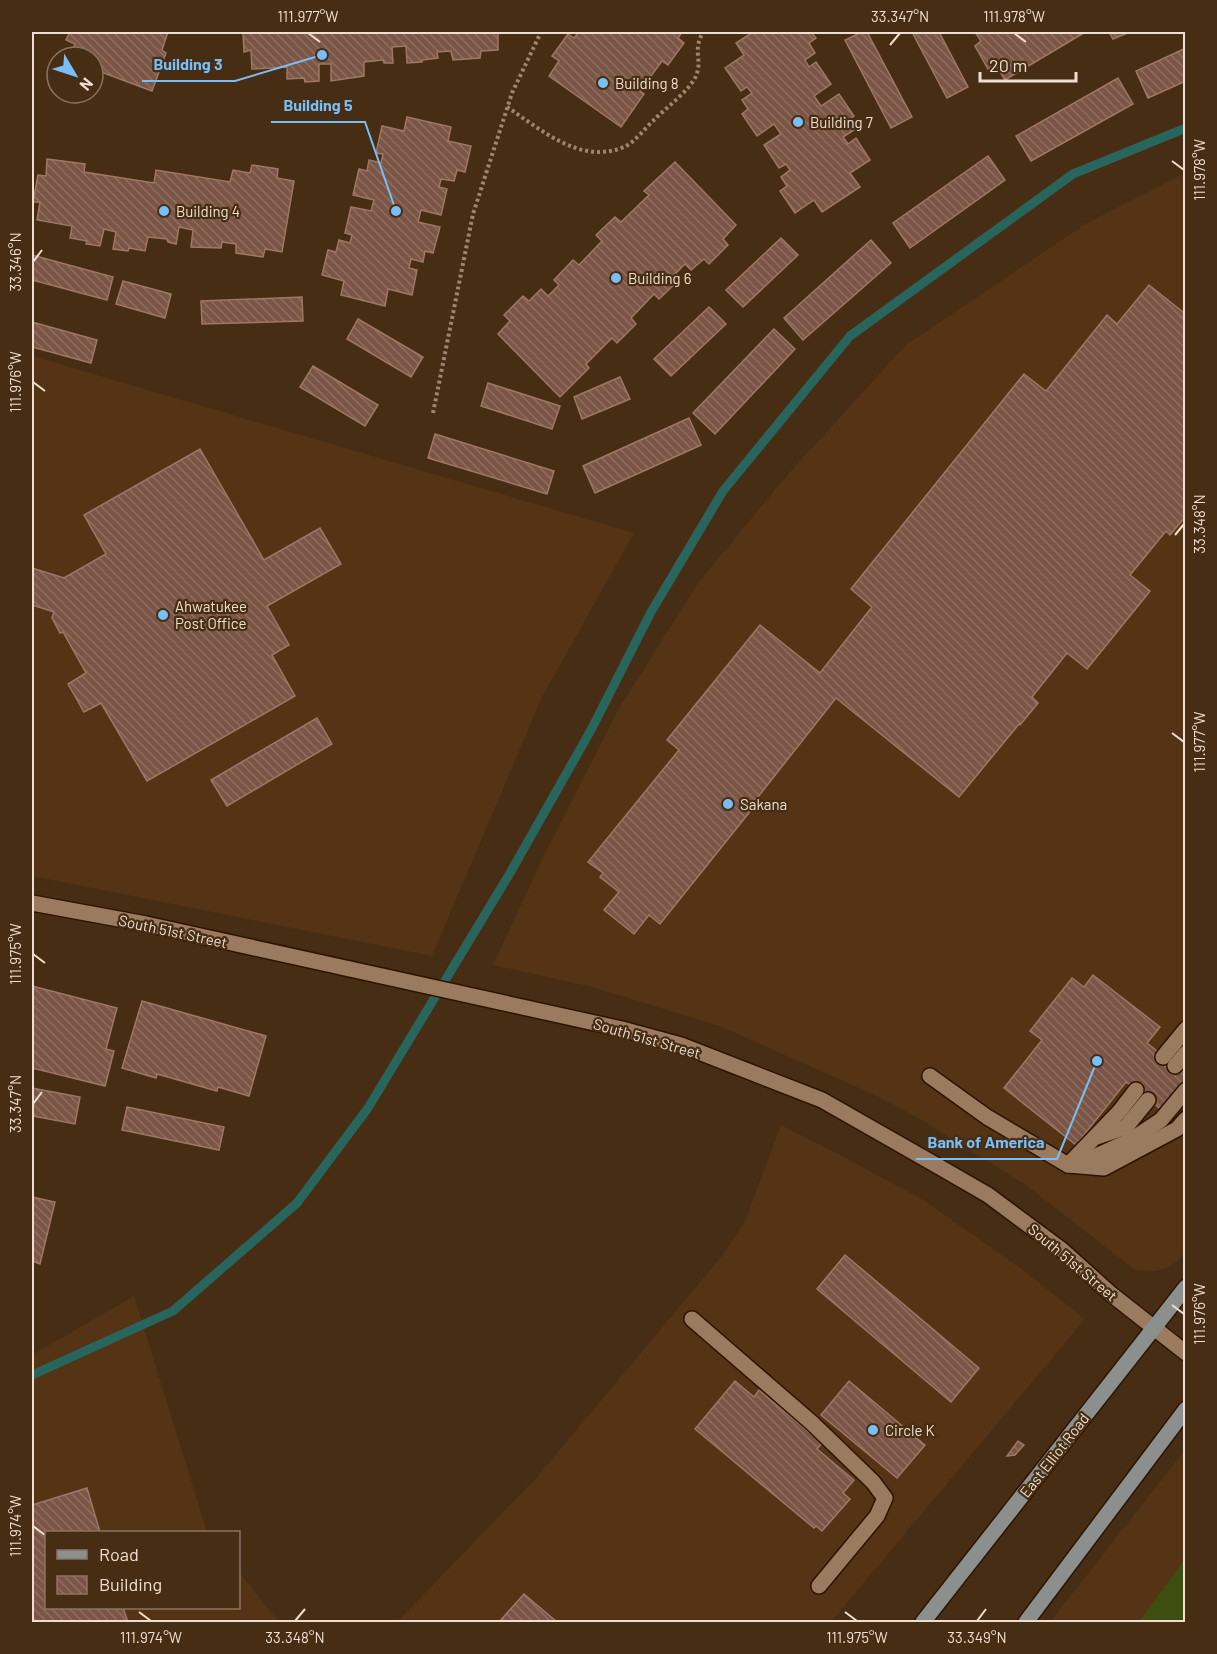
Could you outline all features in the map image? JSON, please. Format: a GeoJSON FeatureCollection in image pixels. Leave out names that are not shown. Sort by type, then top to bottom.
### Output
{"type":"FeatureCollection","features":[{"type":"Feature","properties":{"kind":"main road","name":"East Elliot Road"},"geometry":{"type":"LineString","coordinates":[[923,1623],[1185,1287]]}},
{"type":"Feature","properties":{"kind":"main road"},"geometry":{"type":"LineString","coordinates":[[1026,1623],[1185,1409]]}},
{"type":"Feature","properties":{"kind":"street","name":"South 51st Street"},"geometry":{"type":"LineString","coordinates":[[32,903],[158,927],[529,1008],[622,1029],[692,1049],[822,1100],[988,1195],[1062,1250],[1111,1294],[1185,1353]]}},
{"type":"Feature","properties":{"kind":"street"},"geometry":{"type":"LineString","coordinates":[[1185,1029],[1169,1061],[1185,1053]]}},
{"type":"Feature","properties":{"kind":"street"},"geometry":{"type":"LineString","coordinates":[[930,1076],[987,1117],[1072,1165],[1104,1168],[1177,1129],[1185,1119]]}},
{"type":"Feature","properties":{"kind":"street"},"geometry":{"type":"LineString","coordinates":[[1072,1165],[1131,1140],[1161,1120],[1185,1090]]}},
{"type":"Feature","properties":{"kind":"street"},"geometry":{"type":"LineString","coordinates":[[1072,1165],[1094,1137],[1119,1112],[1142,1095]]}},
{"type":"Feature","properties":{"kind":"street"},"geometry":{"type":"LineString","coordinates":[[692,1319],[812,1423],[873,1482],[885,1498],[877,1516],[819,1586]]}},
{"type":"Feature","properties":{"kind":"path"},"geometry":{"type":"LineString","coordinates":[[433,413],[472,214],[507,107],[541,32]]}},
{"type":"Feature","properties":{"kind":"path"},"geometry":{"type":"LineString","coordinates":[[507,107],[568,147],[588,152],[606,151],[626,146],[685,90],[696,76],[699,60],[696,51],[697,42],[703,32]]}},
{"type":"Feature","properties":{"kind":"shaded area"},"geometry":{"type":"Polygon","coordinates":[[[1185,173],[1186,1251],[1169,1267],[1155,1271],[1135,1270],[1026,1185],[918,1118],[875,1095],[720,1026],[592,987],[493,965],[545,853],[618,710],[698,583],[789,473],[906,345],[1087,223],[1185,173]]]}},
{"type":"Feature","properties":{"kind":"shaded area"},"geometry":{"type":"Polygon","coordinates":[[[32,356],[634,533],[542,697],[432,956],[32,876],[32,356]]]}},
{"type":"Feature","properties":{"kind":"shaded area"},"geometry":{"type":"Polygon","coordinates":[[[781,1125],[925,1201],[1020,1268],[1085,1319],[831,1622],[397,1622],[538,1476],[721,1257],[745,1221],[781,1125]]]}},
{"type":"Feature","properties":{"kind":"shaded area"},"geometry":{"type":"Polygon","coordinates":[[[134,1296],[207,1531],[45,1531],[45,1609],[240,1609],[240,1573],[279,1622],[32,1622],[32,1355],[134,1296]]]}},
{"type":"Feature","properties":{"kind":"shaded area"},"geometry":{"type":"Polygon","coordinates":[[[1185,1450],[1185,1622],[1050,1622],[1185,1450]]]}},
{"type":"Feature","properties":{"kind":"green space"},"geometry":{"type":"Polygon","coordinates":[[[1185,1559],[1185,1622],[1139,1622],[1185,1559]]]}},
{"type":"Feature","properties":{"kind":"building"},"geometry":{"type":"Polygon","coordinates":[[[70,32],[168,32],[162,50],[166,53],[152,91],[105,73],[105,45],[75,45],[66,40],[70,32]]]}},
{"type":"Feature","properties":{"kind":"building"},"geometry":{"type":"Polygon","coordinates":[[[243,32],[498,32],[498,50],[481,51],[480,58],[453,60],[451,51],[437,52],[438,58],[407,63],[406,46],[392,47],[393,63],[384,63],[383,60],[364,62],[364,76],[331,81],[331,64],[319,64],[319,81],[305,82],[304,78],[287,79],[287,67],[252,69],[251,50],[244,52],[243,32]]]}},
{"type":"Feature","properties":{"kind":"building","name":"Building 8"},"geometry":{"type":"Polygon","coordinates":[[[579,32],[682,32],[678,38],[684,43],[668,65],[662,61],[640,91],[644,94],[621,127],[549,76],[559,61],[552,56],[568,34],[574,38],[579,32]]]}},
{"type":"Feature","properties":{"kind":"building","name":"Building 7"},"geometry":{"type":"Polygon","coordinates":[[[753,32],[811,32],[816,38],[809,43],[815,53],[805,60],[809,67],[816,62],[831,84],[814,96],[821,106],[839,94],[854,116],[847,121],[854,130],[843,137],[848,144],[856,138],[870,160],[850,173],[860,187],[822,212],[814,200],[795,213],[780,191],[787,186],[781,177],[790,170],[786,164],[779,168],[764,145],[781,134],[774,124],[757,136],[742,114],[748,109],[742,100],[752,93],[747,87],[741,91],[725,68],[744,55],[736,43],[753,32]]]}},
{"type":"Feature","properties":{"kind":"building"},"geometry":{"type":"Polygon","coordinates":[[[867,32],[912,117],[891,128],[845,40],[867,32]]]}},
{"type":"Feature","properties":{"kind":"building"},"geometry":{"type":"Polygon","coordinates":[[[912,32],[939,32],[968,87],[947,98],[912,32]]]}},
{"type":"Feature","properties":{"kind":"building"},"geometry":{"type":"Polygon","coordinates":[[[975,32],[1080,32],[1082,34],[1005,80],[996,65],[988,69],[975,46],[981,41],[975,32]]]}},
{"type":"Feature","properties":{"kind":"building"},"geometry":{"type":"Polygon","coordinates":[[[1109,32],[1130,32],[1113,39],[1109,32]]]}},
{"type":"Feature","properties":{"kind":"building"},"geometry":{"type":"Polygon","coordinates":[[[1186,48],[1186,81],[1148,98],[1136,71],[1186,48]]]}},
{"type":"Feature","properties":{"kind":"building"},"geometry":{"type":"Polygon","coordinates":[[[1118,78],[1133,104],[1031,161],[1016,136],[1118,78]]]}},
{"type":"Feature","properties":{"kind":"building"},"geometry":{"type":"Polygon","coordinates":[[[407,117],[451,127],[448,141],[471,146],[465,172],[457,170],[454,181],[441,179],[439,187],[447,189],[441,215],[421,210],[418,222],[440,227],[433,253],[425,251],[423,262],[411,259],[409,268],[417,270],[412,295],[388,289],[385,306],[341,295],[344,281],[322,275],[328,250],[336,252],[339,240],[350,243],[352,235],[345,233],[351,207],[371,211],[374,200],[353,195],[359,169],[367,171],[369,160],[381,163],[383,154],[376,153],[382,126],[404,131],[407,117]]]}},
{"type":"Feature","properties":{"kind":"building"},"geometry":{"type":"Polygon","coordinates":[[[988,156],[1005,180],[910,248],[893,223],[988,156]]]}},
{"type":"Feature","properties":{"kind":"building","name":"Building 4"},"geometry":{"type":"Polygon","coordinates":[[[47,159],[85,164],[84,172],[154,183],[156,170],[230,182],[233,170],[250,173],[252,165],[278,169],[277,178],[294,181],[282,252],[265,249],[263,257],[236,253],[236,244],[222,242],[221,248],[191,247],[193,230],[179,227],[176,244],[168,242],[167,239],[148,237],[145,251],[129,248],[128,251],[113,249],[116,232],[104,229],[100,246],[70,238],[72,226],[37,220],[40,202],[33,202],[38,175],[46,176],[47,159]]]}},
{"type":"Feature","properties":{"kind":"building","name":"Building 6"},"geometry":{"type":"Polygon","coordinates":[[[675,162],[736,225],[723,239],[728,245],[709,264],[704,259],[691,270],[685,264],[674,275],[679,280],[659,299],[654,294],[631,318],[636,324],[617,343],[612,338],[586,364],[589,368],[560,397],[498,334],[510,321],[504,315],[523,296],[529,301],[541,289],[548,296],[559,285],[554,280],[573,260],[579,265],[602,241],[596,235],[615,217],[621,222],[649,195],[644,191],[675,162]]]}},
{"type":"Feature","properties":{"kind":"building"},"geometry":{"type":"Polygon","coordinates":[[[781,238],[798,255],[743,307],[726,290],[781,238]]]}},
{"type":"Feature","properties":{"kind":"building"},"geometry":{"type":"Polygon","coordinates":[[[871,240],[891,263],[803,340],[784,318],[871,240]]]}},
{"type":"Feature","properties":{"kind":"building"},"geometry":{"type":"Polygon","coordinates":[[[32,255],[113,277],[107,300],[32,280],[32,255]]]}},
{"type":"Feature","properties":{"kind":"building"},"geometry":{"type":"Polygon","coordinates":[[[123,281],[171,294],[165,318],[116,304],[123,281]]]}},
{"type":"Feature","properties":{"kind":"building"},"geometry":{"type":"Polygon","coordinates":[[[1149,285],[1183,312],[1186,309],[1186,516],[1170,535],[1166,531],[1130,575],[1150,591],[1087,669],[1067,653],[1032,697],[1038,703],[959,797],[836,698],[750,807],[752,809],[660,924],[649,915],[634,934],[604,910],[619,892],[600,877],[603,873],[588,862],[679,750],[667,740],[760,625],[820,673],[872,607],[851,589],[1024,374],[1046,391],[1107,315],[1117,324],[1149,285]]]}},
{"type":"Feature","properties":{"kind":"building"},"geometry":{"type":"Polygon","coordinates":[[[302,297],[303,321],[202,324],[201,301],[302,297]]]}},
{"type":"Feature","properties":{"kind":"building"},"geometry":{"type":"Polygon","coordinates":[[[709,307],[726,324],[671,376],[654,359],[709,307]]]}},
{"type":"Feature","properties":{"kind":"building"},"geometry":{"type":"Polygon","coordinates":[[[358,319],[423,357],[411,377],[347,339],[358,319]]]}},
{"type":"Feature","properties":{"kind":"building"},"geometry":{"type":"Polygon","coordinates":[[[32,322],[97,340],[91,363],[32,347],[32,322]]]}},
{"type":"Feature","properties":{"kind":"building"},"geometry":{"type":"Polygon","coordinates":[[[774,329],[795,349],[715,434],[693,413],[774,329]]]}},
{"type":"Feature","properties":{"kind":"building"},"geometry":{"type":"Polygon","coordinates":[[[313,366],[378,405],[365,426],[300,387],[313,366]]]}},
{"type":"Feature","properties":{"kind":"building"},"geometry":{"type":"Polygon","coordinates":[[[620,377],[630,399],[582,419],[574,397],[620,377]]]}},
{"type":"Feature","properties":{"kind":"building"},"geometry":{"type":"Polygon","coordinates":[[[488,383],[560,406],[552,429],[481,406],[488,383]]]}},
{"type":"Feature","properties":{"kind":"building"},"geometry":{"type":"Polygon","coordinates":[[[689,418],[701,445],[595,493],[583,466],[689,418]]]}},
{"type":"Feature","properties":{"kind":"building"},"geometry":{"type":"Polygon","coordinates":[[[435,434],[554,471],[547,494],[428,458],[435,434]]]}},
{"type":"Feature","properties":{"kind":"building","name":"Ahwatukee Post Office"},"geometry":{"type":"Polygon","coordinates":[[[200,449],[264,560],[320,528],[341,564],[267,606],[289,645],[272,655],[295,696],[147,781],[101,703],[84,712],[68,684],[86,673],[63,632],[60,633],[52,618],[54,612],[32,605],[32,568],[64,578],[106,554],[84,515],[200,449]]]}},
{"type":"Feature","properties":{"kind":"building"},"geometry":{"type":"Polygon","coordinates":[[[317,718],[332,744],[227,806],[211,780],[317,718]]]}},
{"type":"Feature","properties":{"kind":"building"},"geometry":{"type":"Polygon","coordinates":[[[1093,975],[1160,1027],[1147,1043],[1186,1074],[1186,1083],[1163,1111],[1126,1082],[1076,1145],[1004,1088],[1042,1040],[1030,1031],[1072,978],[1084,987],[1093,975]]]}},
{"type":"Feature","properties":{"kind":"building"},"geometry":{"type":"Polygon","coordinates":[[[32,986],[117,1008],[106,1049],[114,1051],[105,1086],[32,1068],[32,986]]]}},
{"type":"Feature","properties":{"kind":"building"},"geometry":{"type":"Polygon","coordinates":[[[142,1001],[266,1036],[249,1096],[218,1087],[217,1091],[157,1074],[156,1078],[122,1068],[142,1001]]]}},
{"type":"Feature","properties":{"kind":"building"},"geometry":{"type":"Polygon","coordinates":[[[32,1088],[80,1097],[75,1124],[32,1116],[32,1088]]]}},
{"type":"Feature","properties":{"kind":"building"},"geometry":{"type":"Polygon","coordinates":[[[127,1107],[224,1127],[219,1150],[122,1130],[127,1107]]]}},
{"type":"Feature","properties":{"kind":"building"},"geometry":{"type":"Polygon","coordinates":[[[32,1197],[55,1202],[40,1264],[32,1261],[32,1197]]]}},
{"type":"Feature","properties":{"kind":"building","name":"Circle K"},"geometry":{"type":"Polygon","coordinates":[[[845,1255],[979,1368],[951,1402],[817,1289],[845,1255]]]}},
{"type":"Feature","properties":{"kind":"building"},"geometry":{"type":"Polygon","coordinates":[[[735,1381],[754,1397],[759,1390],[822,1443],[817,1449],[854,1480],[843,1493],[850,1499],[822,1531],[816,1526],[814,1528],[695,1429],[735,1381]]]}},
{"type":"Feature","properties":{"kind":"building","name":"Circle K"},"geometry":{"type":"Polygon","coordinates":[[[849,1381],[925,1445],[897,1478],[821,1415],[849,1381]]]}},
{"type":"Feature","properties":{"kind":"building"},"geometry":{"type":"Polygon","coordinates":[[[1018,1441],[1024,1445],[1015,1455],[1007,1456],[1018,1441]]]}},
{"type":"Feature","properties":{"kind":"building"},"geometry":{"type":"Polygon","coordinates":[[[87,1488],[100,1531],[45,1531],[45,1609],[123,1609],[128,1622],[32,1622],[32,1505],[87,1488]]]}},
{"type":"Feature","properties":{"kind":"building"},"geometry":{"type":"Polygon","coordinates":[[[524,1594],[557,1622],[499,1622],[524,1594]]]}},
{"type":"Feature","properties":{"kind":"waterway"},"geometry":{"type":"LineString","coordinates":[[32,1375],[173,1311],[297,1203],[368,1108],[510,873],[591,730],[651,612],[723,491],[850,336],[1073,174],[1186,128]]}},
{"type":"Feature","properties":{"kind":"place","name":"Building 3"},"geometry":{"type":"Point","coordinates":[322,55]}},
{"type":"Feature","properties":{"kind":"place","name":"Building 8"},"geometry":{"type":"Point","coordinates":[603,83]}},
{"type":"Feature","properties":{"kind":"place","name":"Building 7"},"geometry":{"type":"Point","coordinates":[798,122]}},
{"type":"Feature","properties":{"kind":"place","name":"Building 4"},"geometry":{"type":"Point","coordinates":[164,211]}},
{"type":"Feature","properties":{"kind":"place","name":"Building 5"},"geometry":{"type":"Point","coordinates":[396,211]}},
{"type":"Feature","properties":{"kind":"place","name":"Building 6"},"geometry":{"type":"Point","coordinates":[616,278]}},
{"type":"Feature","properties":{"kind":"place","name":"Ahwatukee Post Office"},"geometry":{"type":"Point","coordinates":[163,615]}},
{"type":"Feature","properties":{"kind":"place","name":"Sakana"},"geometry":{"type":"Point","coordinates":[728,804]}},
{"type":"Feature","properties":{"kind":"place","name":"Bank of America"},"geometry":{"type":"Point","coordinates":[1097,1061]}},
{"type":"Feature","properties":{"kind":"place","name":"Circle K"},"geometry":{"type":"Point","coordinates":[873,1430]}}]}
